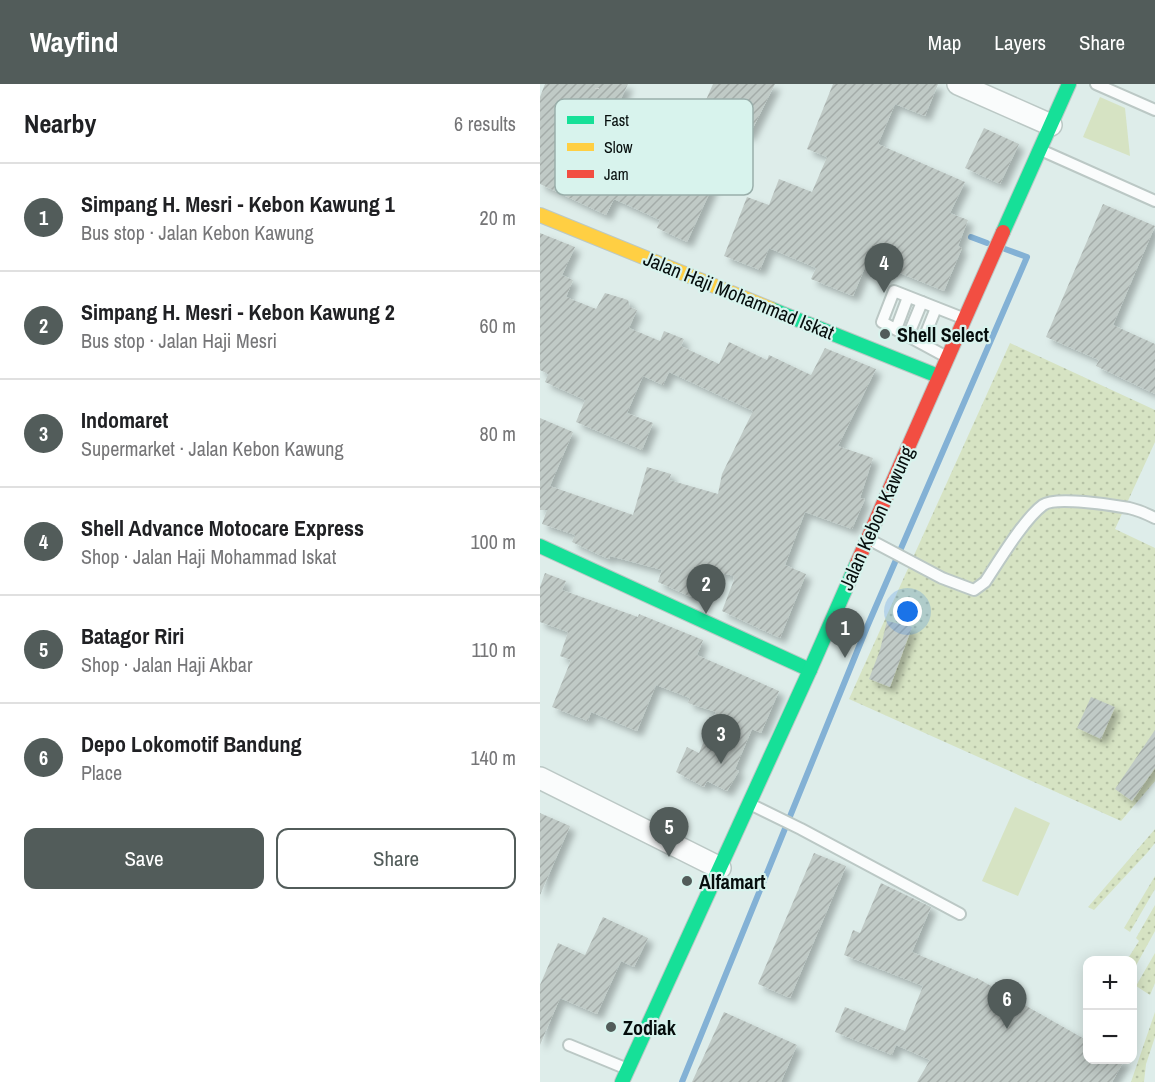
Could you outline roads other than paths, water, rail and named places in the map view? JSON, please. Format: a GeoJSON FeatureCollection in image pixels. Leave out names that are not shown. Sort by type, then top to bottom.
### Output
{"type":"FeatureCollection","features":[{"type":"Feature","properties":{"kind":"main road","name":"Jalan Kebon Kawung"},"geometry":{"type":"LineString","coordinates":[[626,1076],[810,670],[963,318],[1071,84]]}},
{"type":"Feature","properties":{"kind":"main road","name":"Jalan Haji Mohammad Iskat"},"geometry":{"type":"LineString","coordinates":[[540,215],[938,376]]}},
{"type":"Feature","properties":{"kind":"main road"},"geometry":{"type":"LineString","coordinates":[[540,546],[810,670]]}},
{"type":"Feature","properties":{"kind":"street"},"geometry":{"type":"LineString","coordinates":[[958,84],[1052,125]]}},
{"type":"Feature","properties":{"kind":"street"},"geometry":{"type":"LineString","coordinates":[[540,778],[720,868]]}},
{"type":"Feature","properties":{"kind":"lane"},"geometry":{"type":"LineString","coordinates":[[1096,84],[1154,106]]}},
{"type":"Feature","properties":{"kind":"lane"},"geometry":{"type":"LineString","coordinates":[[1040,150],[1155,201]]}},
{"type":"Feature","properties":{"kind":"lane"},"geometry":{"type":"LineString","coordinates":[[946,357],[882,322],[894,291],[963,318]]}},
{"type":"Feature","properties":{"kind":"lane"},"geometry":{"type":"LineString","coordinates":[[908,336],[922,302]]}},
{"type":"Feature","properties":{"kind":"lane"},"geometry":{"type":"LineString","coordinates":[[922,343],[936,308]]}},
{"type":"Feature","properties":{"kind":"lane"},"geometry":{"type":"LineString","coordinates":[[867,538],[942,578],[975,590],[985,582],[1032,515],[1045,503],[1061,501],[1131,508],[1155,518]]}},
{"type":"Feature","properties":{"kind":"lane"},"geometry":{"type":"LineString","coordinates":[[749,804],[801,829],[960,914]]}},
{"type":"Feature","properties":{"kind":"lane"},"geometry":{"type":"LineString","coordinates":[[569,1045],[626,1076]]}},
{"type":"Feature","properties":{"kind":"waterway"},"geometry":{"type":"LineString","coordinates":[[971,237],[987,243]]}},
{"type":"Feature","properties":{"kind":"waterway"},"geometry":{"type":"LineString","coordinates":[[682,1082],[867,627],[1027,257],[1005,249]]}},
{"type":"Feature","properties":{"kind":"place","name":"Shell Advance Motocare Express"},"geometry":{"type":"Point","coordinates":[884,293]}},
{"type":"Feature","properties":{"kind":"place","name":"Shell Select"},"geometry":{"type":"Point","coordinates":[885,334]}},
{"type":"Feature","properties":{"kind":"place","name":"Simpang H. Mesri - Kebon Kawung 2"},"geometry":{"type":"Point","coordinates":[706,614]}},
{"type":"Feature","properties":{"kind":"place","name":"Simpang H. Mesri - Kebon Kawung 1"},"geometry":{"type":"Point","coordinates":[845,658]}},
{"type":"Feature","properties":{"kind":"place","name":"Indomaret"},"geometry":{"type":"Point","coordinates":[721,764]}},
{"type":"Feature","properties":{"kind":"place","name":"Batagor Riri"},"geometry":{"type":"Point","coordinates":[669,857]}},
{"type":"Feature","properties":{"kind":"place","name":"Alfamart"},"geometry":{"type":"Point","coordinates":[687,881]}},
{"type":"Feature","properties":{"kind":"place","name":"Zodiak"},"geometry":{"type":"Point","coordinates":[611,1027]}},
{"type":"Feature","properties":{"kind":"place","name":"Depo Lokomotif Bandung"},"geometry":{"type":"Point","coordinates":[1007,1029]}}]}
